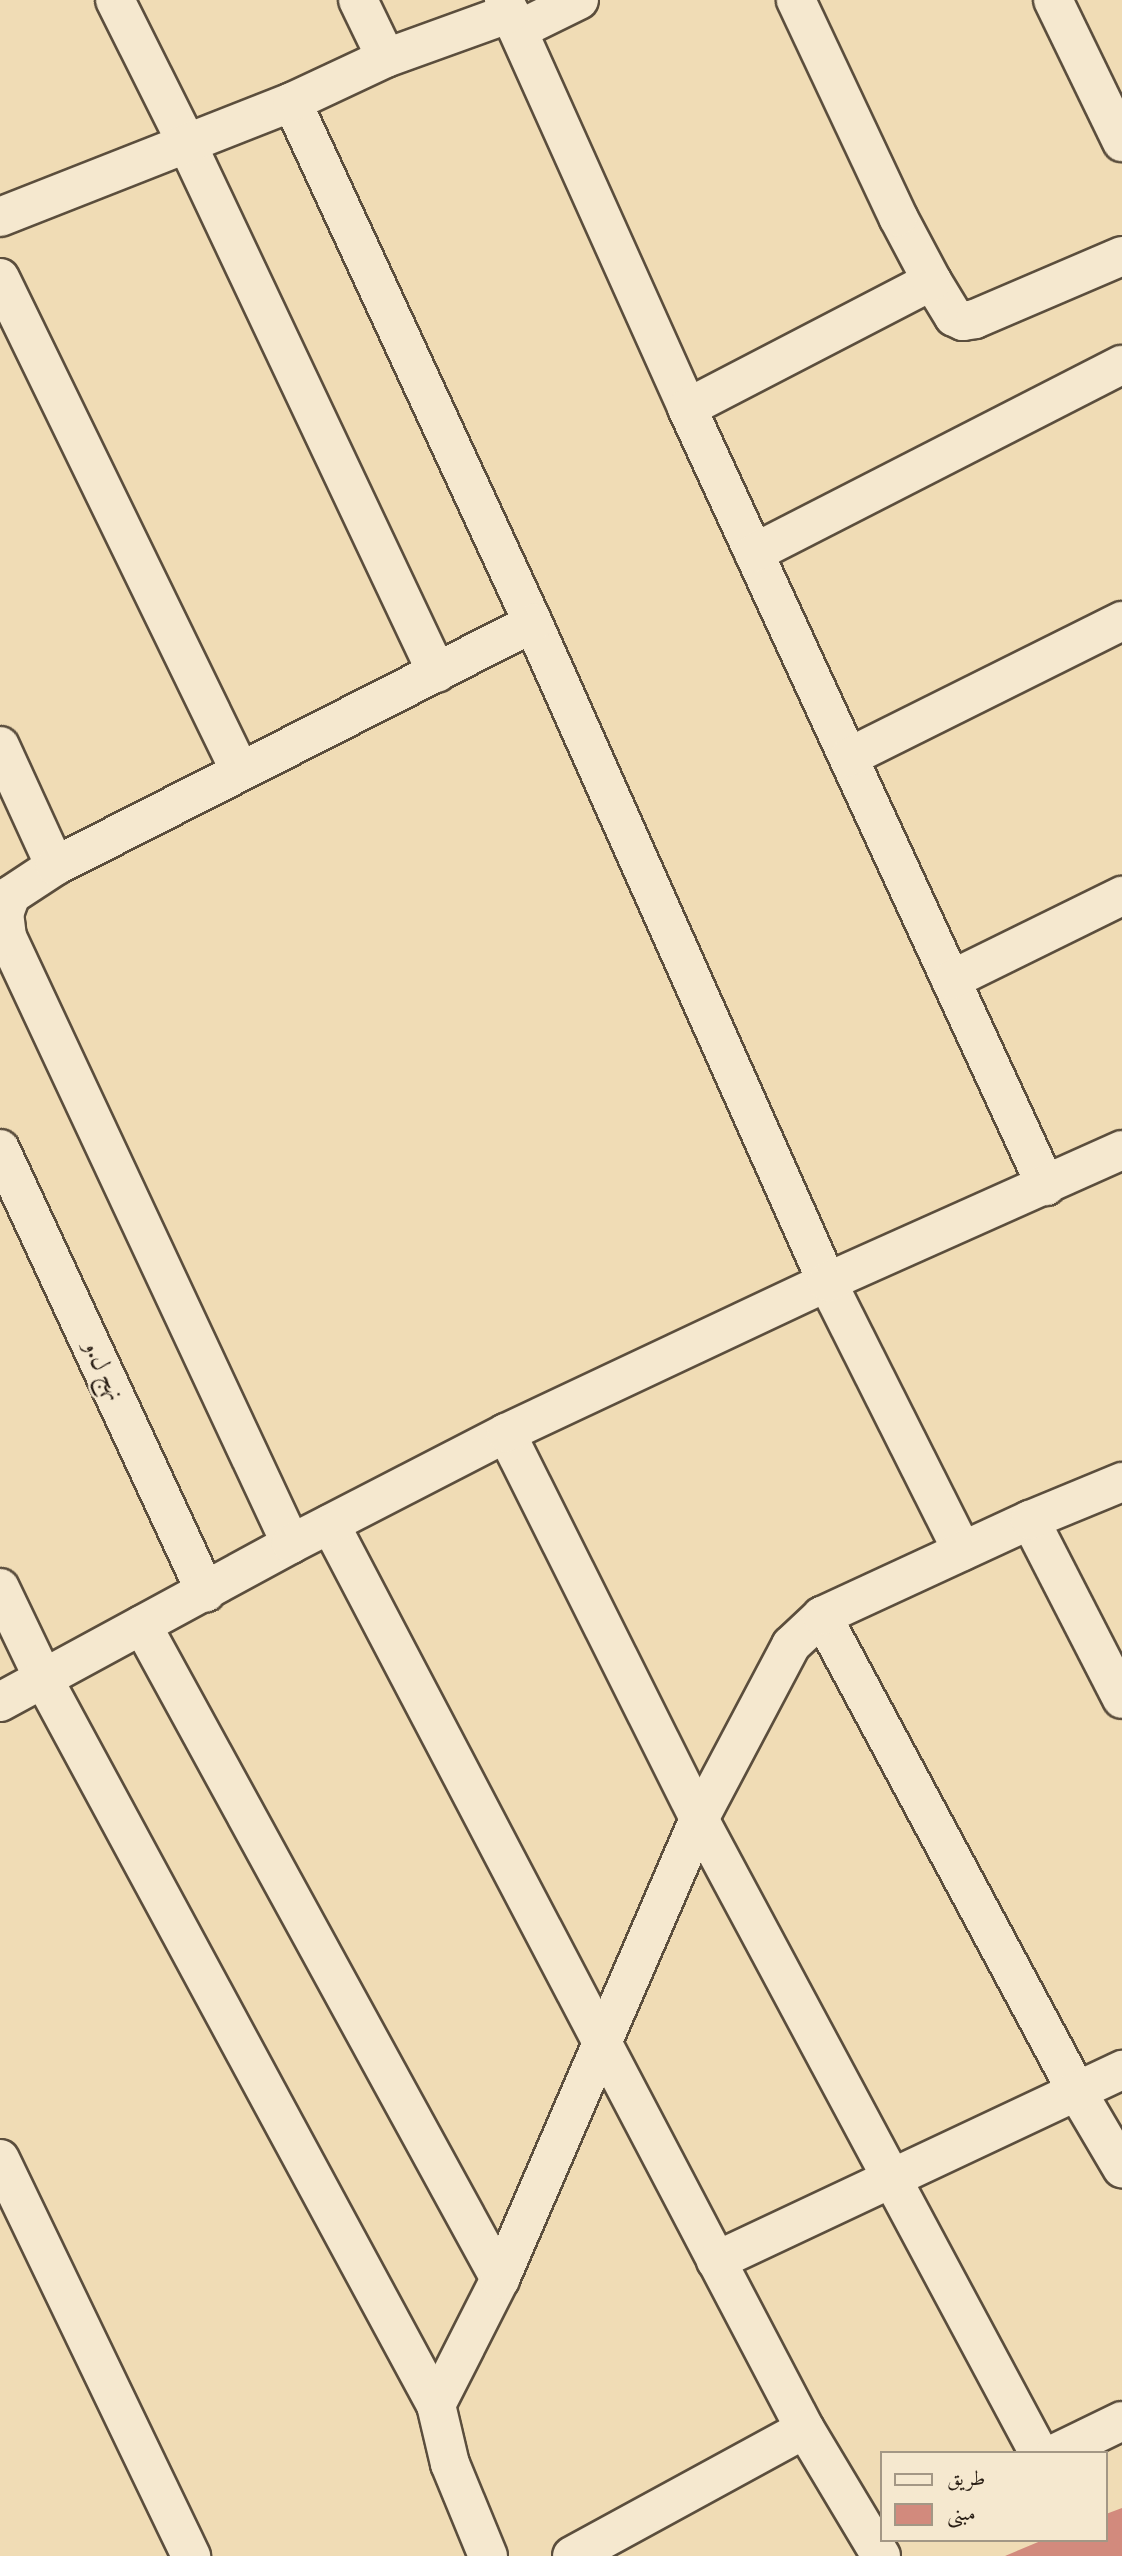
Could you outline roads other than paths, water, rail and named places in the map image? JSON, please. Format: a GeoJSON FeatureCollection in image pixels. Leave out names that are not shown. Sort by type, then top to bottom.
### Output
{"type":"FeatureCollection","features":[{"type":"Feature","properties":{"kind":"street"},"geometry":{"type":"LineString","coordinates":[[115,0],[187,144],[437,673]]}},
{"type":"Feature","properties":{"kind":"street"},"geometry":{"type":"LineString","coordinates":[[358,0],[386,58]]}},
{"type":"Feature","properties":{"kind":"street"},"geometry":{"type":"LineString","coordinates":[[0,218],[292,102],[386,58],[511,14],[579,0]]}},
{"type":"Feature","properties":{"kind":"street"},"geometry":{"type":"LineString","coordinates":[[796,0],[898,217],[954,317],[963,321],[1122,256]]}},
{"type":"Feature","properties":{"kind":"street"},"geometry":{"type":"LineString","coordinates":[[1053,0],[1122,142]]}},
{"type":"Feature","properties":{"kind":"street"},"geometry":{"type":"LineString","coordinates":[[511,14],[687,408],[1046,1186]]}},
{"type":"Feature","properties":{"kind":"street"},"geometry":{"type":"LineString","coordinates":[[292,102],[533,624],[827,1282],[961,1551]]}},
{"type":"Feature","properties":{"kind":"street"},"geometry":{"type":"LineString","coordinates":[[0,278],[240,771]]}},
{"type":"Feature","properties":{"kind":"street"},"geometry":{"type":"LineString","coordinates":[[687,408],[900,300],[932,281]]}},
{"type":"Feature","properties":{"kind":"street"},"geometry":{"type":"LineString","coordinates":[[754,552],[1122,365]]}},
{"type":"Feature","properties":{"kind":"street"},"geometry":{"type":"LineString","coordinates":[[849,757],[1122,621]]}},
{"type":"Feature","properties":{"kind":"street"},"geometry":{"type":"LineString","coordinates":[[291,1544],[7,937],[4,914],[10,895],[55,866],[533,624]]}},
{"type":"Feature","properties":{"kind":"street"},"geometry":{"type":"LineString","coordinates":[[0,746],[55,866]]}},
{"type":"Feature","properties":{"kind":"street"},"geometry":{"type":"LineString","coordinates":[[951,980],[1122,896]]}},
{"type":"Feature","properties":{"kind":"street","name":"نهج ل.و"},"geometry":{"type":"LineString","coordinates":[[0,1149],[206,1592]]}},
{"type":"Feature","properties":{"kind":"street"},"geometry":{"type":"LineString","coordinates":[[0,1702],[291,1544],[506,1433],[827,1282],[1122,1150]]}},
{"type":"Feature","properties":{"kind":"street"},"geometry":{"type":"LineString","coordinates":[[506,1433],[699,1819],[1038,2451]]}},
{"type":"Feature","properties":{"kind":"street"},"geometry":{"type":"LineString","coordinates":[[436,2405],[500,2278],[699,1819],[791,1645],[822,1616],[1030,1520],[1122,1482]]}},
{"type":"Feature","properties":{"kind":"street"},"geometry":{"type":"LineString","coordinates":[[1030,1520],[1122,1699]]}},
{"type":"Feature","properties":{"kind":"street"},"geometry":{"type":"LineString","coordinates":[[330,1524],[805,2429],[877,2539]]}},
{"type":"Feature","properties":{"kind":"street"},"geometry":{"type":"LineString","coordinates":[[0,1588],[44,1680],[436,2405],[450,2464],[488,2556]]}},
{"type":"Feature","properties":{"kind":"street"},"geometry":{"type":"LineString","coordinates":[[822,1616],[1076,2090],[1122,2168]]}},
{"type":"Feature","properties":{"kind":"street"},"geometry":{"type":"LineString","coordinates":[[142,1625],[500,2278]]}},
{"type":"Feature","properties":{"kind":"street"},"geometry":{"type":"LineString","coordinates":[[716,2261],[1122,2070]]}},
{"type":"Feature","properties":{"kind":"street"},"geometry":{"type":"LineString","coordinates":[[0,2158],[191,2556]]}},
{"type":"Feature","properties":{"kind":"street"},"geometry":{"type":"LineString","coordinates":[[1060,2451],[1122,2421]]}},
{"type":"Feature","properties":{"kind":"street"},"geometry":{"type":"LineString","coordinates":[[572,2556],[805,2429]]}}]}
